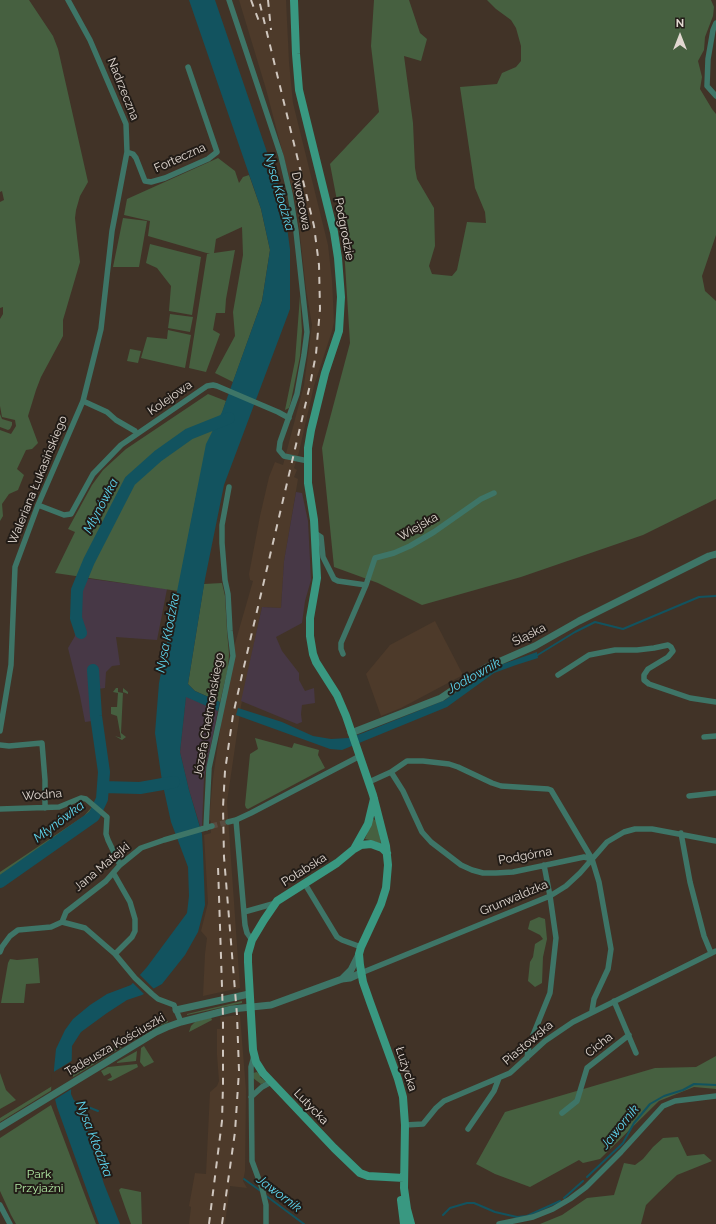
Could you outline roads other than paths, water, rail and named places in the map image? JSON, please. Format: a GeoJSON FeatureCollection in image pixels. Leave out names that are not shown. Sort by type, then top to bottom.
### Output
{"type":"FeatureCollection","features":[{"type":"Feature","properties":{"kind":"main road","name":"Podgrodzie"},"geometry":{"type":"LineString","coordinates":[[294,0],[299,90],[335,237],[341,297],[339,331],[325,372],[309,441],[308,488],[314,520],[317,578],[310,624],[312,648],[318,666],[342,706],[360,756]]}},
{"type":"Feature","properties":{"kind":"main road"},"geometry":{"type":"LineString","coordinates":[[360,756],[385,838],[388,869],[384,892],[360,950]]}},
{"type":"Feature","properties":{"kind":"main road","name":"Połabska"},"geometry":{"type":"LineString","coordinates":[[250,1007],[248,954],[252,940],[276,903],[341,861],[354,849],[368,824],[374,798]]}},
{"type":"Feature","properties":{"kind":"main road"},"geometry":{"type":"LineString","coordinates":[[354,849],[371,844],[382,848],[387,853]]}},
{"type":"Feature","properties":{"kind":"main road","name":"Łużycka"},"geometry":{"type":"LineString","coordinates":[[360,950],[361,973],[401,1089],[404,1102],[404,1188]]}},
{"type":"Feature","properties":{"kind":"main road","name":"Lutycka"},"geometry":{"type":"LineString","coordinates":[[250,1007],[254,1056],[263,1073],[271,1082],[360,1173],[368,1176],[404,1178]]}},
{"type":"Feature","properties":{"kind":"main road"},"geometry":{"type":"LineString","coordinates":[[404,1188],[401,1208],[404,1224]]}},
{"type":"Feature","properties":{"kind":"main road"},"geometry":{"type":"LineString","coordinates":[[404,1188],[407,1210],[411,1224]]}},
{"type":"Feature","properties":{"kind":"street","name":"Nadrzeczna"},"geometry":{"type":"LineString","coordinates":[[68,0],[90,40],[126,124],[128,137],[127,152],[112,232],[109,264]]}},
{"type":"Feature","properties":{"kind":"street","name":"Dworcowa"},"geometry":{"type":"LineString","coordinates":[[229,0],[281,156],[290,194],[296,231],[307,332],[298,394],[279,446],[279,450],[284,456],[308,461]]}},
{"type":"Feature","properties":{"kind":"street"},"geometry":{"type":"LineString","coordinates":[[716,24],[708,59],[707,86],[716,96]]}},
{"type":"Feature","properties":{"kind":"street","name":"Forteczna"},"geometry":{"type":"LineString","coordinates":[[127,152],[133,154],[136,158],[145,181],[151,182],[165,178],[208,159],[217,152],[188,67]]}},
{"type":"Feature","properties":{"kind":"street","name":"Waleriana Łukasińskiego"},"geometry":{"type":"LineString","coordinates":[[0,731],[11,665],[15,567],[38,505],[83,401],[101,329],[109,264]]}},
{"type":"Feature","properties":{"kind":"street","name":"Kolejowa"},"geometry":{"type":"LineString","coordinates":[[38,505],[64,515],[71,514],[93,474],[121,445],[207,386],[217,386],[289,418]]}},
{"type":"Feature","properties":{"kind":"street"},"geometry":{"type":"LineString","coordinates":[[83,401],[107,412],[116,420],[135,431],[137,434]]}},
{"type":"Feature","properties":{"kind":"street","name":"Józefa Chełmońskiego"},"geometry":{"type":"LineString","coordinates":[[203,828],[209,768],[233,656],[222,543],[223,519],[229,487]]}},
{"type":"Feature","properties":{"kind":"street","name":"Wiejska"},"geometry":{"type":"LineString","coordinates":[[343,654],[342,643],[366,585],[375,558],[394,553],[410,546],[434,532],[481,499],[494,493]]}},
{"type":"Feature","properties":{"kind":"street"},"geometry":{"type":"LineString","coordinates":[[315,533],[321,537],[323,557],[334,579],[366,585]]}},
{"type":"Feature","properties":{"kind":"street","name":"Śląska"},"geometry":{"type":"LineString","coordinates":[[352,734],[441,698],[487,667],[535,646],[586,617],[709,556],[716,554]]}},
{"type":"Feature","properties":{"kind":"street"},"geometry":{"type":"LineString","coordinates":[[558,675],[589,655],[615,650],[643,649],[668,645],[672,647],[673,651],[668,657],[648,669],[644,675],[644,680],[649,684],[690,698],[716,702]]}},
{"type":"Feature","properties":{"kind":"street"},"geometry":{"type":"LineString","coordinates":[[704,737],[716,736]]}},
{"type":"Feature","properties":{"kind":"street"},"geometry":{"type":"LineString","coordinates":[[0,745],[9,746],[42,743],[45,780],[45,808]]}},
{"type":"Feature","properties":{"kind":"street"},"geometry":{"type":"LineString","coordinates":[[228,822],[236,820],[360,756]]}},
{"type":"Feature","properties":{"kind":"street"},"geometry":{"type":"LineString","coordinates":[[369,782],[391,772],[408,761],[438,762],[458,766],[501,786],[548,788],[551,790],[592,858],[599,882],[611,949],[608,969],[594,999],[592,1011]]}},
{"type":"Feature","properties":{"kind":"street","name":"Podgórna"},"geometry":{"type":"LineString","coordinates":[[391,772],[403,790],[422,832],[431,842],[461,865],[483,873],[496,873],[513,872],[584,857],[592,858]]}},
{"type":"Feature","properties":{"kind":"street"},"geometry":{"type":"LineString","coordinates":[[689,796],[716,793]]}},
{"type":"Feature","properties":{"kind":"street","name":"Wodna"},"geometry":{"type":"LineString","coordinates":[[0,809],[65,806],[81,798],[86,799],[106,817],[106,834],[120,865]]}},
{"type":"Feature","properties":{"kind":"street"},"geometry":{"type":"LineString","coordinates":[[236,820],[244,912],[247,933],[252,940]]}},
{"type":"Feature","properties":{"kind":"street","name":"Jana Matejki"},"geometry":{"type":"LineString","coordinates":[[62,922],[66,912],[106,881],[114,874],[120,865],[142,848],[212,826]]}},
{"type":"Feature","properties":{"kind":"street","name":"Grunwaldzka"},"geometry":{"type":"LineString","coordinates":[[250,1007],[271,1005],[342,979],[350,978],[550,896],[566,886],[580,873],[603,846],[612,839],[630,830],[644,828],[652,829],[681,833],[716,841]]}},
{"type":"Feature","properties":{"kind":"street"},"geometry":{"type":"LineString","coordinates":[[681,833],[690,882],[704,936],[713,952]]}},
{"type":"Feature","properties":{"kind":"street"},"geometry":{"type":"LineString","coordinates":[[527,1058],[529,1045],[550,993],[556,938],[544,865]]}},
{"type":"Feature","properties":{"kind":"street"},"geometry":{"type":"LineString","coordinates":[[114,874],[130,902],[135,919],[135,931],[132,937],[115,954]]}},
{"type":"Feature","properties":{"kind":"street"},"geometry":{"type":"LineString","coordinates":[[305,884],[337,937],[360,950]]}},
{"type":"Feature","properties":{"kind":"street"},"geometry":{"type":"LineString","coordinates":[[244,912],[276,903]]}},
{"type":"Feature","properties":{"kind":"street"},"geometry":{"type":"LineString","coordinates":[[0,952],[2,946],[10,936],[18,930],[51,927],[62,922],[85,928],[115,954],[135,978],[152,994],[158,999],[174,1005],[181,1022]]}},
{"type":"Feature","properties":{"kind":"street","name":"Grunwaldzka"},"geometry":{"type":"LineString","coordinates":[[342,979],[352,970],[360,950]]}},
{"type":"Feature","properties":{"kind":"street","name":"Piastowska"},"geometry":{"type":"LineString","coordinates":[[405,1125],[423,1124],[444,1101],[510,1073],[559,1031],[592,1011],[713,952]]}},
{"type":"Feature","properties":{"kind":"street","name":"Tadeusza Kościuszki"},"geometry":{"type":"LineString","coordinates":[[176,1010],[249,994]]}},
{"type":"Feature","properties":{"kind":"street"},"geometry":{"type":"LineString","coordinates":[[614,1001],[636,1053]]}},
{"type":"Feature","properties":{"kind":"street","name":"Tadeusza Kościuszki"},"geometry":{"type":"LineString","coordinates":[[0,1127],[156,1032],[181,1022],[232,1009],[250,1007]]}},
{"type":"Feature","properties":{"kind":"street","name":"Cicha"},"geometry":{"type":"LineString","coordinates":[[562,1113],[577,1101],[587,1068],[629,1035]]}},
{"type":"Feature","properties":{"kind":"street"},"geometry":{"type":"LineString","coordinates":[[254,1056],[251,1067],[252,1161],[265,1200],[267,1214],[266,1224]]}},
{"type":"Feature","properties":{"kind":"street"},"geometry":{"type":"LineString","coordinates":[[468,1129],[494,1091],[499,1078]]}},
{"type":"Feature","properties":{"kind":"street"},"geometry":{"type":"LineString","coordinates":[[251,1098],[262,1087],[271,1082]]}},
{"type":"Feature","properties":{"kind":"street"},"geometry":{"type":"LineString","coordinates":[[499,1224],[533,1217],[553,1209],[570,1199],[586,1187],[621,1152],[663,1106],[674,1101],[716,1096]]}},
{"type":"Feature","properties":{"kind":"street"},"geometry":{"type":"LineString","coordinates":[[0,1205],[10,1224]]}},
{"type":"Feature","properties":{"kind":"water","name":"Nysa Kłodzka"},"geometry":{"type":"Polygon","coordinates":[[[189,0],[215,0],[283,199],[290,249],[290,309],[224,485],[205,579],[188,684],[195,691],[220,702],[218,711],[186,697],[180,752],[202,834],[203,853],[205,905],[198,932],[185,955],[162,984],[142,995],[127,1000],[107,1013],[81,1032],[72,1046],[71,1094],[91,1138],[104,1184],[120,1224],[99,1224],[57,1107],[53,1091],[56,1049],[65,1030],[73,1019],[90,1005],[107,994],[131,985],[147,967],[187,913],[189,896],[188,867],[171,822],[162,781],[155,733],[159,683],[206,444],[222,412],[262,301],[270,250],[261,209],[189,0]]]}},
{"type":"Feature","properties":{"kind":"water"},"geometry":{"type":"Polygon","coordinates":[[[537,652],[538,658],[494,673],[447,707],[342,750],[330,749],[236,715],[238,708],[282,722],[313,736],[331,739],[348,738],[445,700],[489,669],[537,652]]]}},
{"type":"Feature","properties":{"kind":"waterway","name":"Młynówka"},"geometry":{"type":"LineString","coordinates":[[81,633],[76,618],[77,590],[89,561],[130,481],[158,456],[189,434],[229,418]]}},
{"type":"Feature","properties":{"kind":"waterway","name":"Jodłownik"},"geometry":{"type":"LineString","coordinates":[[536,656],[575,632],[595,622],[623,629],[699,597],[716,596]]}},
{"type":"Feature","properties":{"kind":"waterway","name":"Młynówka"},"geometry":{"type":"LineString","coordinates":[[0,882],[94,816],[102,799],[104,772],[96,716],[93,670]]}},
{"type":"Feature","properties":{"kind":"waterway"},"geometry":{"type":"LineString","coordinates":[[103,787],[140,788],[174,782]]}},
{"type":"Feature","properties":{"kind":"waterway","name":"Jawornik"},"geometry":{"type":"LineString","coordinates":[[587,1177],[623,1143],[634,1123],[650,1104],[664,1096],[683,1090],[694,1084],[716,1085]]}},
{"type":"Feature","properties":{"kind":"waterway","name":"Jawornik"},"geometry":{"type":"LineString","coordinates":[[73,1101],[98,1111]]}},
{"type":"Feature","properties":{"kind":"waterway","name":"Jawornik"},"geometry":{"type":"LineString","coordinates":[[244,1179],[262,1192]]}},
{"type":"Feature","properties":{"kind":"waterway","name":"Jawornik"},"geometry":{"type":"LineString","coordinates":[[564,1198],[583,1181]]}},
{"type":"Feature","properties":{"kind":"waterway","name":"Jawornik"},"geometry":{"type":"LineString","coordinates":[[265,1195],[304,1224]]}},
{"type":"Feature","properties":{"kind":"waterway","name":"Jawornik"},"geometry":{"type":"LineString","coordinates":[[443,1215],[450,1208],[467,1203],[474,1203],[495,1212],[517,1217],[527,1216],[560,1201]]}},
{"type":"Feature","properties":{"kind":"tunnel"},"geometry":{"type":"LineString","coordinates":[[212,826],[228,822]]}},
{"type":"Feature","properties":{"kind":"railway"},"geometry":{"type":"LineString","coordinates":[[251,0],[260,24]]}},
{"type":"Feature","properties":{"kind":"railway"},"geometry":{"type":"LineString","coordinates":[[222,1224],[235,1132],[239,1071],[237,1015],[224,857],[223,807],[225,771],[233,715],[310,385],[316,354],[320,309],[319,265],[314,226],[259,0]]}},
{"type":"Feature","properties":{"kind":"railway"},"geometry":{"type":"LineString","coordinates":[[268,0],[271,30]]}},
{"type":"Feature","properties":{"kind":"railway"},"geometry":{"type":"LineString","coordinates":[[209,1224],[222,1121],[223,1085],[223,1017],[218,866]]}},
{"type":"Feature","properties":{"kind":"park label","name":"Park Przyjaźni"},"geometry":{"type":"Point","coordinates":[39,1181]}}]}
